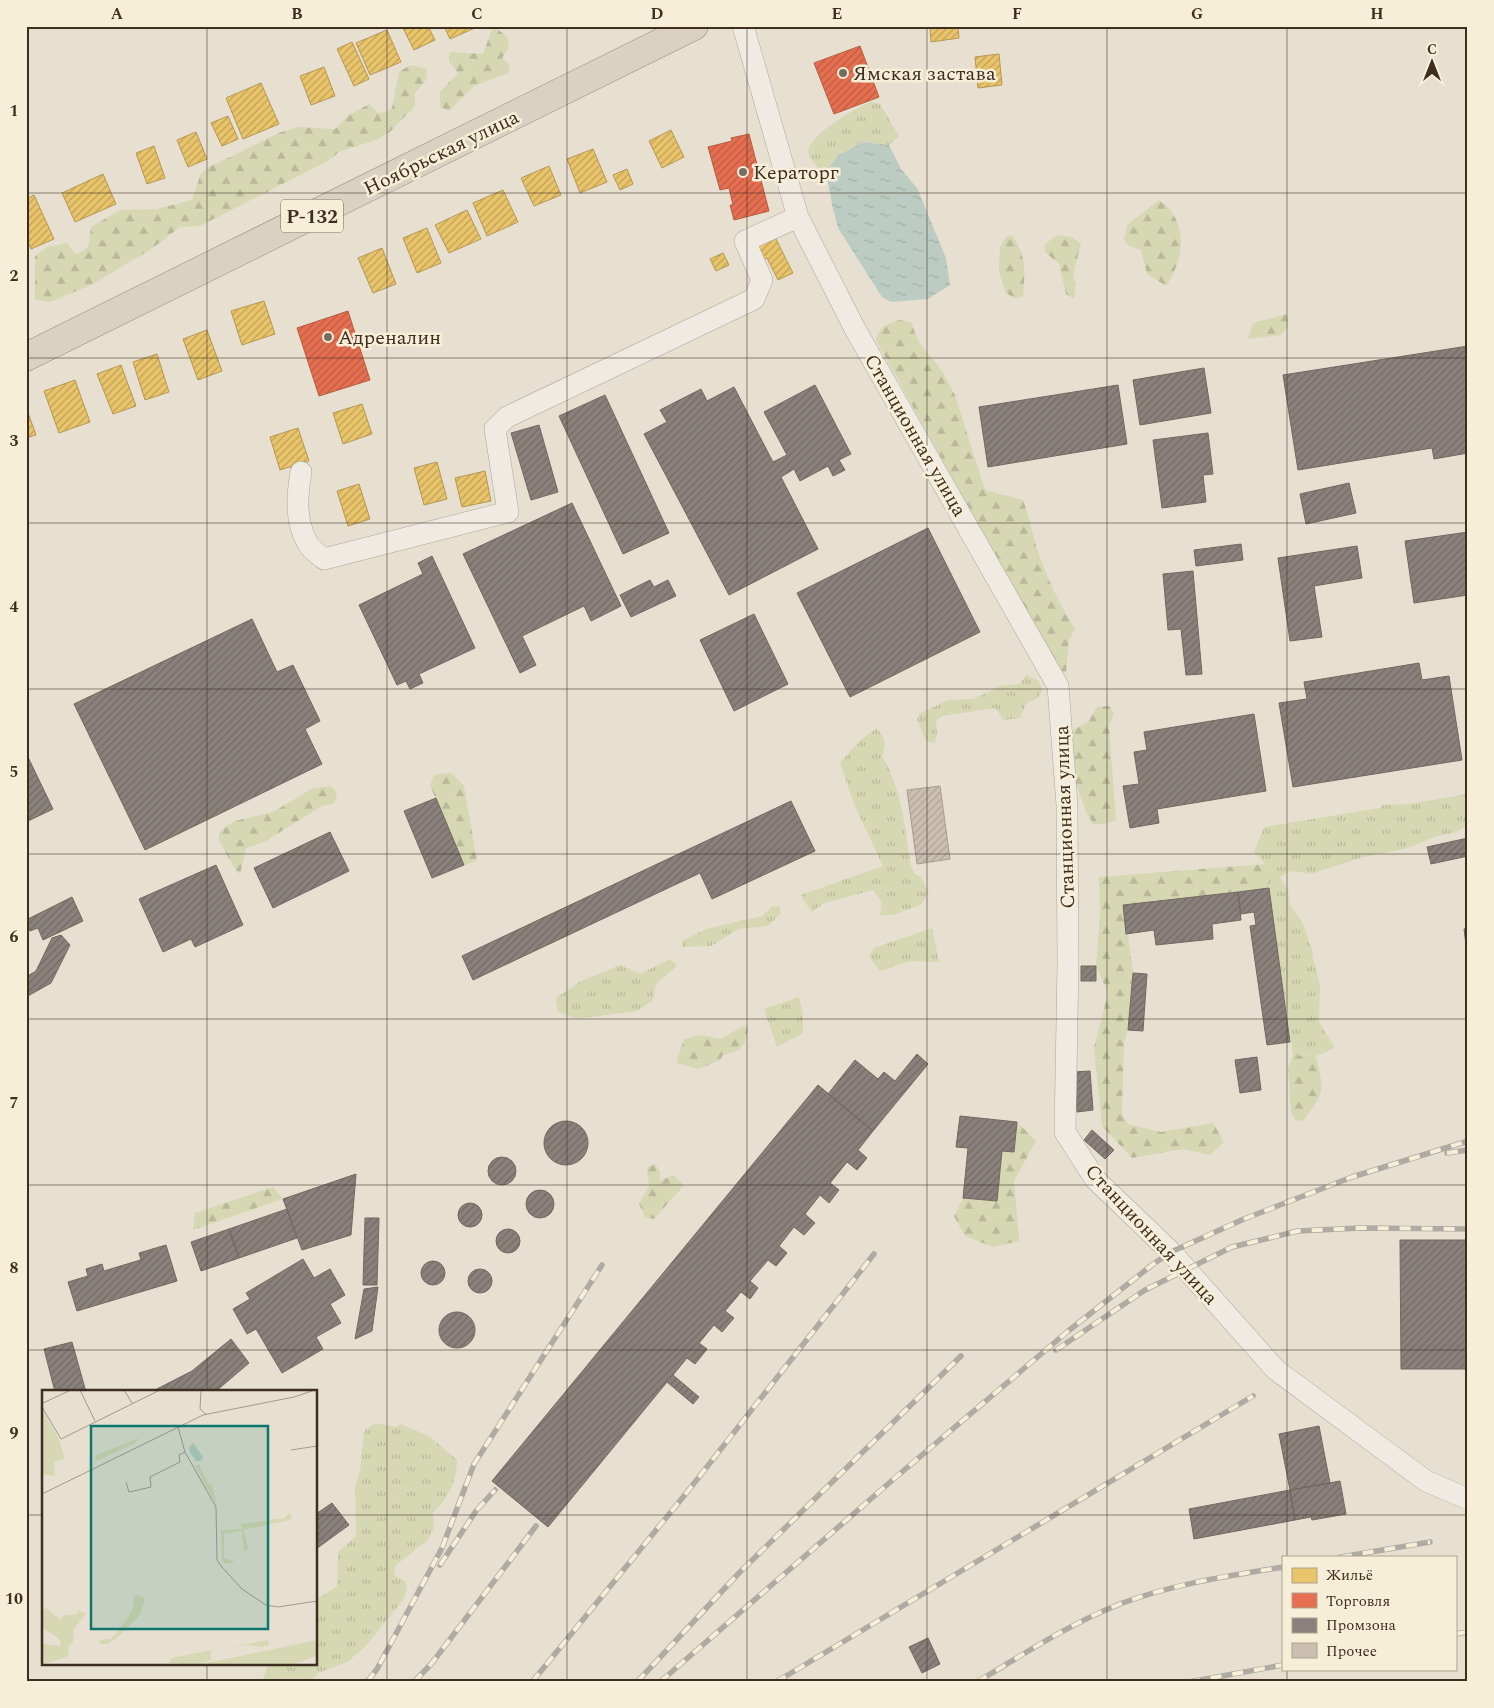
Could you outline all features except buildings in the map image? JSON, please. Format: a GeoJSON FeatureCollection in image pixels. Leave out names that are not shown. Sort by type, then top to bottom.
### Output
{"type":"FeatureCollection","features":[{"type":"Feature","properties":{"kind":"highway","name":"Ноябрьская улица"},"geometry":{"type":"LineString","coordinates":[[26,357],[694,26]]}},
{"type":"Feature","properties":{"kind":"street","name":"Станционная улица"},"geometry":{"type":"LineString","coordinates":[[743,26],[798,216],[856,329],[1058,686],[1067,805],[1068,964],[1065,1132],[1095,1179],[1171,1252],[1276,1370],[1426,1481],[1468,1500]]}},
{"type":"Feature","properties":{"kind":"street"},"geometry":{"type":"LineString","coordinates":[[301,472],[297,495],[298,519],[307,544],[324,559],[508,512],[495,429],[507,418],[754,299],[762,280],[746,241],[798,216]]}},
{"type":"Feature","properties":{"kind":"green space"},"geometry":{"type":"Polygon","coordinates":[[[493,26],[508,37],[509,48],[502,58],[510,65],[508,73],[474,86],[449,111],[440,107],[440,92],[458,73],[449,61],[450,52],[483,54],[493,26]]]}},
{"type":"Feature","properties":{"kind":"green space"},"geometry":{"type":"Polygon","coordinates":[[[410,65],[427,69],[426,80],[415,93],[415,106],[390,132],[376,140],[339,152],[328,161],[200,226],[180,227],[150,250],[91,285],[50,302],[35,300],[35,256],[47,247],[67,243],[75,254],[84,250],[89,244],[91,227],[120,210],[157,209],[192,200],[201,173],[207,168],[281,132],[298,127],[335,129],[349,115],[369,104],[379,113],[387,112],[392,108],[399,72],[410,65]]]}},
{"type":"Feature","properties":{"kind":"green space"},"geometry":{"type":"Polygon","coordinates":[[[871,102],[880,104],[899,136],[889,145],[862,142],[837,156],[826,173],[809,156],[809,149],[813,141],[832,124],[871,102]]]}},
{"type":"Feature","properties":{"kind":"green space"},"geometry":{"type":"Polygon","coordinates":[[[1159,200],[1169,208],[1175,218],[1181,240],[1177,264],[1166,286],[1147,274],[1141,250],[1129,246],[1124,240],[1127,225],[1159,200]]]}},
{"type":"Feature","properties":{"kind":"green space"},"geometry":{"type":"Polygon","coordinates":[[[1012,235],[1020,250],[1024,265],[1023,297],[1014,298],[1006,293],[999,272],[1000,247],[1006,237],[1012,235]]]}},
{"type":"Feature","properties":{"kind":"green space"},"geometry":{"type":"Polygon","coordinates":[[[1057,235],[1072,237],[1081,244],[1073,275],[1076,285],[1074,299],[1066,294],[1059,264],[1045,252],[1045,244],[1057,235]]]}},
{"type":"Feature","properties":{"kind":"green space"},"geometry":{"type":"Polygon","coordinates":[[[1287,314],[1288,327],[1281,335],[1248,339],[1253,323],[1287,314]]]}},
{"type":"Feature","properties":{"kind":"green space"},"geometry":{"type":"Polygon","coordinates":[[[899,320],[911,322],[918,341],[942,371],[955,395],[985,490],[1023,500],[1044,569],[1075,629],[1069,640],[1066,673],[1058,669],[876,340],[879,332],[884,327],[899,320]]]}},
{"type":"Feature","properties":{"kind":"green space"},"geometry":{"type":"Polygon","coordinates":[[[1027,675],[1039,681],[1042,689],[1038,698],[1026,704],[1020,718],[1004,720],[995,708],[942,716],[936,721],[937,736],[934,743],[926,741],[917,720],[919,714],[948,700],[974,699],[1000,686],[1019,684],[1027,675]]]}},
{"type":"Feature","properties":{"kind":"green space"},"geometry":{"type":"Polygon","coordinates":[[[1109,706],[1114,713],[1109,727],[1116,820],[1104,824],[1093,824],[1086,812],[1076,784],[1071,736],[1075,729],[1089,721],[1097,707],[1109,706]]]}},
{"type":"Feature","properties":{"kind":"green space"},"geometry":{"type":"Polygon","coordinates":[[[877,729],[884,742],[882,756],[889,769],[898,796],[911,866],[914,874],[921,877],[929,893],[920,905],[893,915],[880,915],[882,902],[873,890],[824,903],[812,912],[801,895],[883,866],[853,802],[840,762],[862,739],[877,729]]]}},
{"type":"Feature","properties":{"kind":"green space"},"geometry":{"type":"Polygon","coordinates":[[[453,774],[464,786],[477,861],[464,865],[430,785],[434,775],[453,774]]]}},
{"type":"Feature","properties":{"kind":"green space"},"geometry":{"type":"Polygon","coordinates":[[[331,786],[337,793],[334,804],[322,806],[264,842],[246,848],[240,874],[235,869],[219,841],[219,833],[224,828],[235,821],[273,812],[313,788],[331,786]]]}},
{"type":"Feature","properties":{"kind":"green space"},"geometry":{"type":"Polygon","coordinates":[[[1468,794],[1468,825],[1454,833],[1437,836],[1408,848],[1360,858],[1311,874],[1292,871],[1280,877],[1288,890],[1290,905],[1302,922],[1312,949],[1320,985],[1319,1022],[1335,1048],[1316,1056],[1293,1055],[1265,864],[1254,852],[1264,827],[1379,808],[1383,805],[1409,804],[1468,794]]]}},
{"type":"Feature","properties":{"kind":"green space"},"geometry":{"type":"Polygon","coordinates":[[[1265,864],[1269,888],[1124,905],[1133,973],[1128,1030],[1124,1043],[1122,1114],[1128,1124],[1161,1132],[1213,1123],[1224,1142],[1210,1155],[1183,1149],[1132,1158],[1102,1126],[1094,1048],[1108,993],[1096,966],[1100,913],[1099,877],[1265,864]]]}},
{"type":"Feature","properties":{"kind":"green space"},"geometry":{"type":"Polygon","coordinates":[[[772,906],[779,906],[781,913],[768,926],[739,929],[711,946],[682,947],[682,941],[706,929],[762,916],[772,906]]]}},
{"type":"Feature","properties":{"kind":"green space"},"geometry":{"type":"Polygon","coordinates":[[[932,928],[939,962],[910,961],[880,971],[869,957],[874,948],[932,928]]]}},
{"type":"Feature","properties":{"kind":"green space"},"geometry":{"type":"Polygon","coordinates":[[[670,959],[677,966],[656,984],[653,1000],[637,1011],[576,1019],[557,1011],[556,998],[581,981],[620,965],[640,974],[670,959]]]}},
{"type":"Feature","properties":{"kind":"green space"},"geometry":{"type":"Polygon","coordinates":[[[799,997],[803,1015],[803,1033],[777,1047],[764,1009],[799,997]]]}},
{"type":"Feature","properties":{"kind":"green space"},"geometry":{"type":"Polygon","coordinates":[[[743,1026],[748,1027],[746,1039],[742,1047],[735,1052],[723,1055],[720,1060],[699,1069],[676,1063],[684,1039],[700,1035],[721,1039],[743,1026]]]}},
{"type":"Feature","properties":{"kind":"green space"},"geometry":{"type":"Polygon","coordinates":[[[1293,1055],[1316,1056],[1321,1077],[1319,1097],[1303,1121],[1295,1120],[1291,1112],[1288,1067],[1293,1055]]]}},
{"type":"Feature","properties":{"kind":"green space"},"geometry":{"type":"Polygon","coordinates":[[[1017,1122],[1036,1141],[1014,1181],[1019,1241],[993,1247],[965,1236],[954,1216],[963,1198],[997,1201],[1002,1151],[1014,1152],[1017,1122]]]}},
{"type":"Feature","properties":{"kind":"green space"},"geometry":{"type":"Polygon","coordinates":[[[655,1164],[660,1171],[660,1181],[673,1175],[684,1185],[654,1219],[645,1217],[639,1204],[649,1186],[647,1168],[655,1164]]]}},
{"type":"Feature","properties":{"kind":"green space"},"geometry":{"type":"Polygon","coordinates":[[[273,1187],[283,1199],[193,1230],[195,1213],[273,1187]]]}},
{"type":"Feature","properties":{"kind":"green space"},"geometry":{"type":"Polygon","coordinates":[[[375,1423],[396,1427],[401,1424],[429,1436],[457,1460],[457,1468],[451,1489],[433,1513],[434,1529],[428,1540],[396,1565],[394,1575],[405,1581],[407,1590],[403,1600],[365,1647],[347,1662],[318,1673],[310,1682],[262,1682],[267,1666],[318,1666],[318,1599],[337,1586],[338,1552],[356,1536],[355,1486],[360,1471],[364,1431],[375,1423]]]}},
{"type":"Feature","properties":{"kind":"water"},"geometry":{"type":"Polygon","coordinates":[[[863,142],[889,145],[901,169],[917,188],[946,258],[950,285],[928,299],[891,302],[882,297],[838,228],[826,173],[837,156],[863,142]]]}},
{"type":"Feature","properties":{"kind":"railway"},"geometry":{"type":"LineString","coordinates":[[660,1682],[896,1477],[1067,1332],[1171,1252],[1244,1219],[1352,1177],[1468,1141]]}},
{"type":"Feature","properties":{"kind":"railway"},"geometry":{"type":"LineString","coordinates":[[1447,1153],[1468,1150]]}},
{"type":"Feature","properties":{"kind":"railway"},"geometry":{"type":"LineString","coordinates":[[1056,1350],[1145,1290],[1232,1247],[1298,1231],[1360,1228],[1468,1229]]}},
{"type":"Feature","properties":{"kind":"railway"},"geometry":{"type":"LineString","coordinates":[[532,1682],[688,1491],[874,1254]]}},
{"type":"Feature","properties":{"kind":"railway"},"geometry":{"type":"LineString","coordinates":[[367,1682],[377,1669],[442,1548],[474,1464],[602,1265]]}},
{"type":"Feature","properties":{"kind":"railway"},"geometry":{"type":"LineString","coordinates":[[637,1682],[739,1573],[961,1356]]}},
{"type":"Feature","properties":{"kind":"railway"},"geometry":{"type":"LineString","coordinates":[[776,1682],[1253,1396]]}},
{"type":"Feature","properties":{"kind":"railway"},"geometry":{"type":"LineString","coordinates":[[440,1565],[476,1511],[495,1490]]}},
{"type":"Feature","properties":{"kind":"railway"},"geometry":{"type":"LineString","coordinates":[[414,1682],[432,1663],[536,1526]]}},
{"type":"Feature","properties":{"kind":"railway"},"geometry":{"type":"LineString","coordinates":[[1347,1556],[1430,1542]]}},
{"type":"Feature","properties":{"kind":"railway"},"geometry":{"type":"LineString","coordinates":[[977,1682],[1065,1630],[1120,1604],[1180,1586],[1282,1567]]}},
{"type":"Feature","properties":{"kind":"railway"},"geometry":{"type":"LineString","coordinates":[[1456,1634],[1468,1632]]}},
{"type":"Feature","properties":{"kind":"railway"},"geometry":{"type":"LineString","coordinates":[[1189,1682],[1282,1665]]}},
{"type":"Feature","properties":{"kind":"place","name":"Ямская застава"},"geometry":{"type":"Point","coordinates":[843,73]}},
{"type":"Feature","properties":{"kind":"place","name":"Кераторг"},"geometry":{"type":"Point","coordinates":[743,172]}},
{"type":"Feature","properties":{"kind":"place","name":"Адреналин"},"geometry":{"type":"Point","coordinates":[328,337]}}]}
